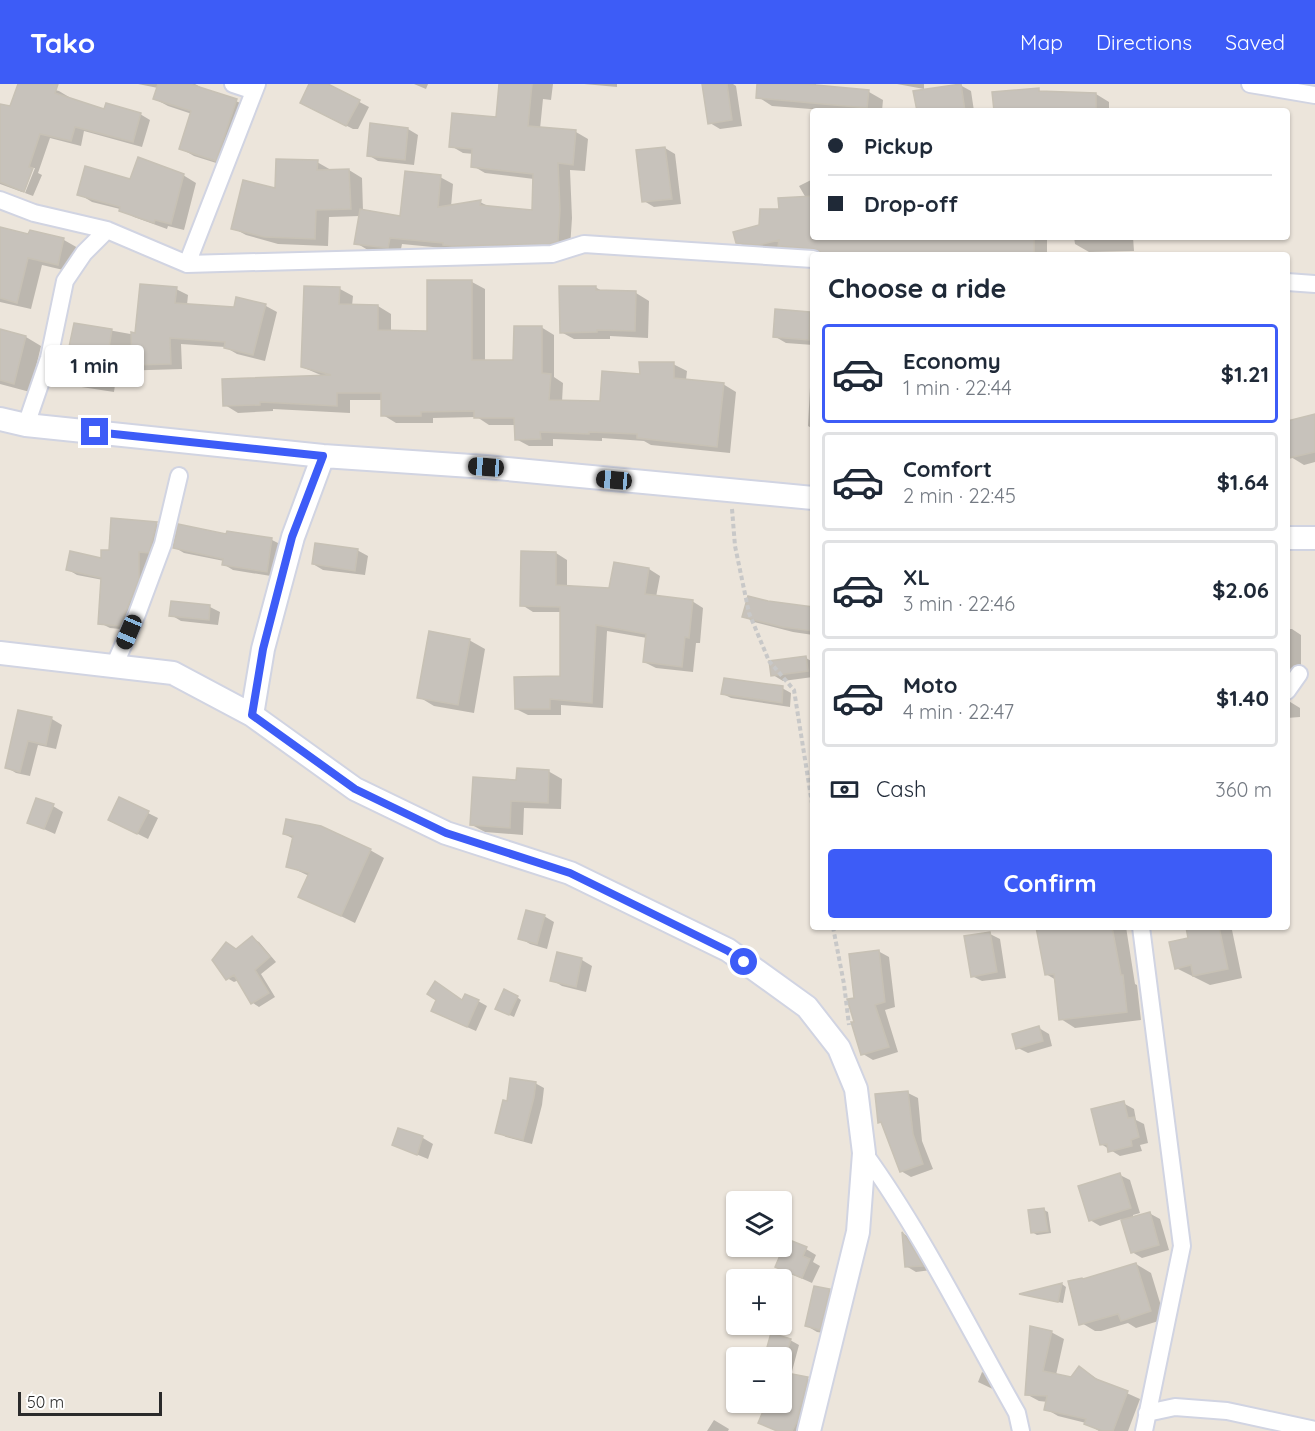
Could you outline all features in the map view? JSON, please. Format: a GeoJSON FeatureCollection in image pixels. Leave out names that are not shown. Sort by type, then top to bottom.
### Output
{"type":"FeatureCollection","features":[{"type":"Feature","properties":{"kind":"street"},"geometry":{"type":"LineString","coordinates":[[187,264],[255,88],[233,84]]}},
{"type":"Feature","properties":{"kind":"street"},"geometry":{"type":"LineString","coordinates":[[1250,84],[1315,95]]}},
{"type":"Feature","properties":{"kind":"street"},"geometry":{"type":"LineString","coordinates":[[0,200],[34,213],[106,230],[187,264],[552,254],[584,244],[810,259]]}},
{"type":"Feature","properties":{"kind":"street"},"geometry":{"type":"LineString","coordinates":[[26,425],[49,358],[65,281],[84,253],[106,230]]}},
{"type":"Feature","properties":{"kind":"street"},"geometry":{"type":"LineString","coordinates":[[1290,282],[1315,284]]}},
{"type":"Feature","properties":{"kind":"street"},"geometry":{"type":"LineString","coordinates":[[0,418],[26,425],[323,456],[486,467],[810,498]]}},
{"type":"Feature","properties":{"kind":"street"},"geometry":{"type":"LineString","coordinates":[[252,715],[263,649],[292,537],[323,456]]}},
{"type":"Feature","properties":{"kind":"street"},"geometry":{"type":"LineString","coordinates":[[114,666],[162,544],[179,476]]}},
{"type":"Feature","properties":{"kind":"street"},"geometry":{"type":"LineString","coordinates":[[1290,538],[1315,538]]}},
{"type":"Feature","properties":{"kind":"street"},"geometry":{"type":"LineString","coordinates":[[0,653],[173,673],[252,715],[355,789],[446,833],[570,873],[728,951],[807,1007],[839,1048],[856,1089],[864,1153],[858,1232],[808,1431]]}},
{"type":"Feature","properties":{"kind":"street"},"geometry":{"type":"LineString","coordinates":[[1290,687],[1299,674]]}},
{"type":"Feature","properties":{"kind":"street"},"geometry":{"type":"LineString","coordinates":[[1141,930],[1182,1246],[1144,1431]]}},
{"type":"Feature","properties":{"kind":"street"},"geometry":{"type":"LineString","coordinates":[[864,1153],[897,1203],[1017,1413],[1021,1431]]}},
{"type":"Feature","properties":{"kind":"street"},"geometry":{"type":"LineString","coordinates":[[1147,1413],[1175,1407],[1227,1411],[1315,1430]]}},
{"type":"Feature","properties":{"kind":"path"},"geometry":{"type":"LineString","coordinates":[[730,490],[735,546],[749,613],[770,661],[794,690],[810,791]]}},
{"type":"Feature","properties":{"kind":"path"},"geometry":{"type":"LineString","coordinates":[[834,930],[844,984],[849,1030]]}},
{"type":"Feature","properties":{"kind":"building"},"geometry":{"type":"Polygon","coordinates":[[[18,84],[58,84],[55,93],[104,109],[106,103],[141,113],[133,142],[75,127],[71,141],[40,134],[29,167],[33,168],[24,192],[0,182],[0,104],[10,106],[18,84]]]}},
{"type":"Feature","properties":{"kind":"building"},"geometry":{"type":"Polygon","coordinates":[[[158,84],[190,84],[237,99],[216,161],[179,149],[191,111],[153,99],[158,84]]]}},
{"type":"Feature","properties":{"kind":"building"},"geometry":{"type":"Polygon","coordinates":[[[309,84],[328,84],[360,100],[346,126],[300,103],[309,84]]]}},
{"type":"Feature","properties":{"kind":"building"},"geometry":{"type":"Polygon","coordinates":[[[499,84],[532,84],[528,126],[576,130],[573,165],[558,163],[560,210],[558,241],[550,244],[452,246],[443,245],[443,243],[390,238],[388,248],[354,244],[360,209],[400,216],[405,171],[441,175],[438,207],[481,200],[480,205],[532,210],[533,174],[471,167],[472,149],[449,147],[452,113],[496,117],[499,84]]]}},
{"type":"Feature","properties":{"kind":"building"},"geometry":{"type":"Polygon","coordinates":[[[702,84],[727,84],[732,120],[708,124],[702,84]]]}},
{"type":"Feature","properties":{"kind":"building"},"geometry":{"type":"Polygon","coordinates":[[[757,84],[805,84],[869,90],[867,108],[756,98],[757,84]]]}},
{"type":"Feature","properties":{"kind":"building"},"geometry":{"type":"Polygon","coordinates":[[[961,84],[965,108],[916,108],[913,91],[961,84]]]}},
{"type":"Feature","properties":{"kind":"building"},"geometry":{"type":"Polygon","coordinates":[[[1039,88],[1039,91],[1096,93],[1096,108],[994,108],[992,92],[1039,88]]]}},
{"type":"Feature","properties":{"kind":"building"},"geometry":{"type":"Polygon","coordinates":[[[370,123],[408,128],[405,160],[367,156],[370,123]]]}},
{"type":"Feature","properties":{"kind":"building"},"geometry":{"type":"Polygon","coordinates":[[[665,147],[672,199],[642,202],[636,150],[665,147]]]}},
{"type":"Feature","properties":{"kind":"building"},"geometry":{"type":"Polygon","coordinates":[[[138,157],[184,174],[171,224],[155,220],[154,223],[119,211],[120,207],[77,195],[85,166],[130,179],[138,157]]]}},
{"type":"Feature","properties":{"kind":"building"},"geometry":{"type":"Polygon","coordinates":[[[276,159],[318,160],[317,170],[349,169],[351,209],[316,210],[315,239],[264,237],[231,229],[243,180],[275,188],[276,159]]]}},
{"type":"Feature","properties":{"kind":"building"},"geometry":{"type":"Polygon","coordinates":[[[810,196],[810,240],[1034,240],[1034,252],[820,252],[814,249],[778,246],[779,240],[759,245],[736,243],[733,232],[759,225],[760,209],[779,209],[778,198],[810,196]]]}},
{"type":"Feature","properties":{"kind":"building"},"geometry":{"type":"Polygon","coordinates":[[[0,227],[28,234],[30,230],[64,238],[58,265],[28,258],[17,303],[0,298],[0,227]]]}},
{"type":"Feature","properties":{"kind":"building"},"geometry":{"type":"Polygon","coordinates":[[[427,280],[472,280],[472,360],[513,360],[514,326],[542,326],[542,373],[551,374],[549,400],[600,401],[602,371],[640,374],[639,362],[674,362],[674,378],[724,383],[717,447],[637,438],[637,434],[589,432],[589,434],[540,432],[541,439],[515,440],[514,418],[474,418],[474,411],[421,412],[421,416],[381,416],[381,393],[337,393],[337,406],[260,402],[260,405],[223,406],[222,379],[331,375],[301,367],[304,286],[340,287],[339,304],[378,305],[378,330],[427,331],[427,280]]]}},
{"type":"Feature","properties":{"kind":"building"},"geometry":{"type":"Polygon","coordinates":[[[140,284],[177,287],[175,303],[234,307],[236,297],[266,304],[253,355],[224,348],[225,342],[170,338],[171,364],[132,365],[131,332],[135,333],[140,284]]]}},
{"type":"Feature","properties":{"kind":"building"},"geometry":{"type":"Polygon","coordinates":[[[559,286],[596,286],[596,290],[636,291],[635,331],[597,330],[597,332],[560,333],[559,286]]]}},
{"type":"Feature","properties":{"kind":"building"},"geometry":{"type":"Polygon","coordinates":[[[775,309],[810,312],[809,340],[773,337],[775,309]]]}},
{"type":"Feature","properties":{"kind":"building"},"geometry":{"type":"Polygon","coordinates":[[[74,323],[112,329],[103,386],[62,380],[74,323]]]}},
{"type":"Feature","properties":{"kind":"building"},"geometry":{"type":"Polygon","coordinates":[[[0,329],[26,336],[14,384],[0,380],[0,329]]]}},
{"type":"Feature","properties":{"kind":"building"},"geometry":{"type":"Polygon","coordinates":[[[1315,414],[1315,452],[1290,458],[1290,420],[1315,414]]]}},
{"type":"Feature","properties":{"kind":"building"},"geometry":{"type":"Polygon","coordinates":[[[111,518],[157,522],[149,553],[139,552],[139,579],[120,626],[98,624],[101,578],[66,570],[70,551],[101,558],[101,550],[109,550],[111,518]]]}},
{"type":"Feature","properties":{"kind":"building"},"geometry":{"type":"Polygon","coordinates":[[[178,524],[226,534],[227,531],[272,538],[267,572],[222,565],[223,559],[173,548],[178,524]]]}},
{"type":"Feature","properties":{"kind":"building"},"geometry":{"type":"Polygon","coordinates":[[[315,543],[358,549],[355,571],[312,564],[315,543]]]}},
{"type":"Feature","properties":{"kind":"building"},"geometry":{"type":"Polygon","coordinates":[[[521,551],[556,552],[556,585],[609,588],[614,562],[649,568],[645,594],[693,600],[689,638],[685,637],[682,667],[643,662],[646,634],[596,625],[592,703],[550,699],[550,709],[515,709],[514,677],[560,676],[560,607],[520,606],[521,551]]]}},
{"type":"Feature","properties":{"kind":"building"},"geometry":{"type":"Polygon","coordinates":[[[748,596],[810,607],[810,631],[782,627],[742,617],[748,596]]]}},
{"type":"Feature","properties":{"kind":"building"},"geometry":{"type":"Polygon","coordinates":[[[171,601],[210,605],[209,620],[169,616],[171,601]]]}},
{"type":"Feature","properties":{"kind":"building"},"geometry":{"type":"Polygon","coordinates":[[[429,631],[470,639],[458,705],[417,698],[429,631]]]}},
{"type":"Feature","properties":{"kind":"building"},"geometry":{"type":"Polygon","coordinates":[[[806,656],[808,671],[771,676],[769,661],[806,656]]]}},
{"type":"Feature","properties":{"kind":"building"},"geometry":{"type":"Polygon","coordinates":[[[724,678],[783,686],[782,703],[721,694],[724,678]]]}},
{"type":"Feature","properties":{"kind":"building"},"geometry":{"type":"Polygon","coordinates":[[[18,710],[52,717],[46,745],[28,741],[20,772],[5,768],[18,710]]]}},
{"type":"Feature","properties":{"kind":"building"},"geometry":{"type":"Polygon","coordinates":[[[517,768],[549,770],[548,803],[511,801],[510,828],[470,825],[473,777],[516,780],[517,768]]]}},
{"type":"Feature","properties":{"kind":"building"},"geometry":{"type":"Polygon","coordinates":[[[119,797],[149,811],[137,834],[108,820],[119,797]]]}},
{"type":"Feature","properties":{"kind":"building"},"geometry":{"type":"Polygon","coordinates":[[[36,798],[54,804],[44,829],[27,823],[36,798]]]}},
{"type":"Feature","properties":{"kind":"building"},"geometry":{"type":"Polygon","coordinates":[[[286,819],[321,826],[371,849],[341,916],[298,897],[309,873],[286,867],[293,836],[283,834],[286,819]]]}},
{"type":"Feature","properties":{"kind":"building"},"geometry":{"type":"Polygon","coordinates":[[[526,910],[545,915],[537,944],[518,939],[526,910]]]}},
{"type":"Feature","properties":{"kind":"building"},"geometry":{"type":"Polygon","coordinates":[[[1037,930],[1113,930],[1121,975],[1123,975],[1127,1012],[1059,1020],[1054,974],[1045,975],[1037,930]]]}},
{"type":"Feature","properties":{"kind":"building"},"geometry":{"type":"Polygon","coordinates":[[[1187,930],[1220,930],[1228,969],[1193,976],[1191,965],[1175,969],[1169,942],[1188,938],[1187,930]]]}},
{"type":"Feature","properties":{"kind":"building"},"geometry":{"type":"Polygon","coordinates":[[[990,932],[997,972],[971,977],[964,936],[990,932]]]}},
{"type":"Feature","properties":{"kind":"building"},"geometry":{"type":"Polygon","coordinates":[[[252,936],[270,957],[255,970],[269,993],[251,1004],[234,975],[226,980],[212,960],[226,942],[236,949],[252,936]]]}},
{"type":"Feature","properties":{"kind":"building"},"geometry":{"type":"Polygon","coordinates":[[[879,950],[885,1002],[875,1005],[889,1047],[861,1055],[847,999],[854,998],[849,954],[879,950]]]}},
{"type":"Feature","properties":{"kind":"building"},"geometry":{"type":"Polygon","coordinates":[[[557,952],[582,958],[576,987],[550,981],[557,952]]]}},
{"type":"Feature","properties":{"kind":"building"},"geometry":{"type":"Polygon","coordinates":[[[435,981],[462,1000],[465,994],[479,1000],[467,1027],[431,1011],[436,1000],[427,994],[435,981]]]}},
{"type":"Feature","properties":{"kind":"building"},"geometry":{"type":"Polygon","coordinates":[[[504,989],[518,996],[509,1015],[495,1009],[504,989]]]}},
{"type":"Feature","properties":{"kind":"building"},"geometry":{"type":"Polygon","coordinates":[[[1039,1026],[1043,1041],[1016,1049],[1012,1034],[1039,1026]]]}},
{"type":"Feature","properties":{"kind":"building"},"geometry":{"type":"Polygon","coordinates":[[[510,1078],[536,1082],[523,1140],[495,1133],[503,1100],[507,1101],[510,1078]]]}},
{"type":"Feature","properties":{"kind":"building"},"geometry":{"type":"Polygon","coordinates":[[[908,1091],[913,1134],[923,1164],[900,1172],[881,1122],[878,1123],[875,1094],[908,1091]]]}},
{"type":"Feature","properties":{"kind":"building"},"geometry":{"type":"Polygon","coordinates":[[[1124,1101],[1128,1118],[1134,1117],[1139,1137],[1131,1140],[1132,1146],[1108,1152],[1107,1144],[1100,1145],[1091,1109],[1124,1101]]]}},
{"type":"Feature","properties":{"kind":"building"},"geometry":{"type":"Polygon","coordinates":[[[398,1128],[423,1136],[417,1155],[392,1145],[398,1128]]]}},
{"type":"Feature","properties":{"kind":"building"},"geometry":{"type":"Polygon","coordinates":[[[1120,1173],[1131,1208],[1089,1221],[1078,1186],[1120,1173]]]}},
{"type":"Feature","properties":{"kind":"building"},"geometry":{"type":"Polygon","coordinates":[[[1044,1208],[1048,1231],[1031,1233],[1028,1210],[1044,1208]]]}},
{"type":"Feature","properties":{"kind":"building"},"geometry":{"type":"Polygon","coordinates":[[[1150,1212],[1159,1245],[1131,1253],[1121,1220],[1150,1212]]]}},
{"type":"Feature","properties":{"kind":"building"},"geometry":{"type":"Polygon","coordinates":[[[902,1232],[916,1253],[923,1266],[905,1267],[902,1232]]]}},
{"type":"Feature","properties":{"kind":"building"},"geometry":{"type":"Polygon","coordinates":[[[792,1241],[807,1247],[803,1256],[810,1259],[802,1278],[792,1274],[792,1269],[775,1267],[779,1257],[792,1257],[792,1241]]]}},
{"type":"Feature","properties":{"kind":"building"},"geometry":{"type":"Polygon","coordinates":[[[1136,1263],[1151,1311],[1121,1321],[1118,1314],[1079,1325],[1068,1281],[1083,1279],[1136,1263]]]}},
{"type":"Feature","properties":{"kind":"building"},"geometry":{"type":"Polygon","coordinates":[[[1062,1283],[1058,1302],[1019,1294],[1062,1283]]]}},
{"type":"Feature","properties":{"kind":"building"},"geometry":{"type":"Polygon","coordinates":[[[814,1286],[830,1289],[820,1330],[805,1326],[814,1286]]]}},
{"type":"Feature","properties":{"kind":"building"},"geometry":{"type":"Polygon","coordinates":[[[1030,1326],[1052,1331],[1043,1371],[1071,1377],[1079,1366],[1096,1379],[1128,1391],[1113,1431],[1102,1431],[1084,1424],[1086,1419],[1044,1410],[1047,1396],[1025,1395],[1030,1326]]]}},
{"type":"Feature","properties":{"kind":"building"},"geometry":{"type":"Polygon","coordinates":[[[770,1335],[791,1339],[788,1347],[767,1347],[770,1335]]]}},
{"type":"Feature","properties":{"kind":"building"},"geometry":{"type":"Polygon","coordinates":[[[792,1374],[808,1377],[797,1422],[792,1431],[777,1431],[758,1423],[762,1413],[792,1413],[792,1374]]]}},
{"type":"Feature","properties":{"kind":"route"},"geometry":{"type":"LineString","coordinates":[[95,432],[323,456],[292,537],[263,649],[252,715],[355,789],[446,833],[570,873],[728,951],[744,962]]}}]}
